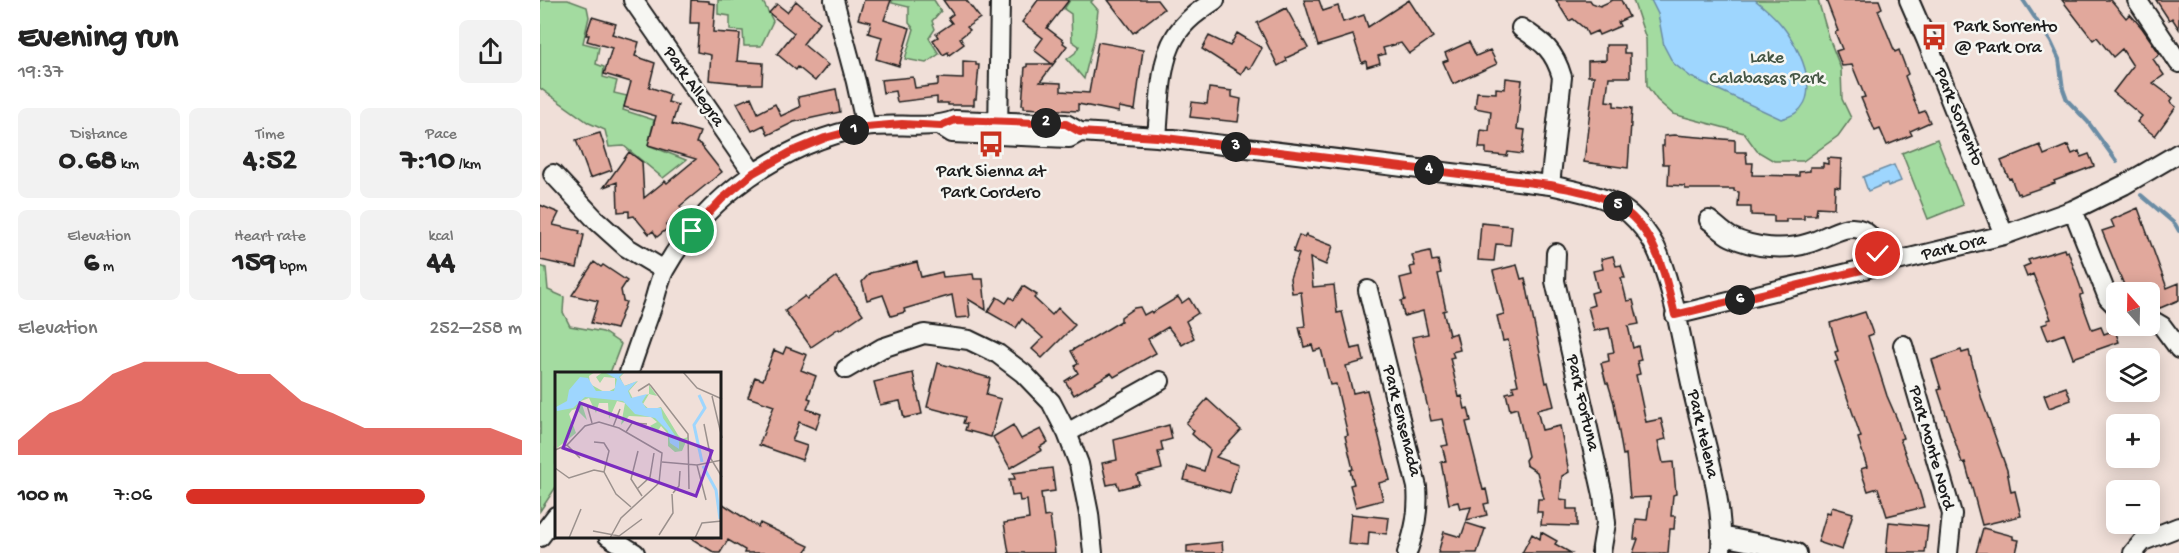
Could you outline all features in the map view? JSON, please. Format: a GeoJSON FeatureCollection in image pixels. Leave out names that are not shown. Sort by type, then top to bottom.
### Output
{"type":"FeatureCollection","features":[{"type":"Feature","properties":{"kind":"street","name":"Park Allegra"},"geometry":{"type":"LineString","coordinates":[[633,0],[753,173]]}},
{"type":"Feature","properties":{"kind":"street"},"geometry":{"type":"LineString","coordinates":[[834,0],[866,127]]}},
{"type":"Feature","properties":{"kind":"street"},"geometry":{"type":"LineString","coordinates":[[998,128],[1000,0]]}},
{"type":"Feature","properties":{"kind":"street"},"geometry":{"type":"LineString","coordinates":[[1157,137],[1165,62],[1174,37],[1193,15],[1215,0]]}},
{"type":"Feature","properties":{"kind":"street","name":"Park Sorrento"},"geometry":{"type":"LineString","coordinates":[[1909,0],[2004,235]]}},
{"type":"Feature","properties":{"kind":"street"},"geometry":{"type":"LineString","coordinates":[[2137,0],[2174,43],[2179,63]]}},
{"type":"Feature","properties":{"kind":"street"},"geometry":{"type":"LineString","coordinates":[[1521,28],[1546,45],[1557,60],[1562,77],[1550,185]]}},
{"type":"Feature","properties":{"kind":"street","name":"Park Helena"},"geometry":{"type":"LineString","coordinates":[[629,372],[664,270],[692,231],[722,199],[753,173],[791,152],[825,138],[866,127],[902,124],[941,126],[952,133],[998,128],[1069,138],[1080,132],[1157,137],[1550,185],[1599,197],[1619,207],[1635,219],[1650,237],[1659,255],[1719,507],[1721,545]]}},
{"type":"Feature","properties":{"kind":"street","name":"Park Ora"},"geometry":{"type":"LineString","coordinates":[[1675,315],[2004,235],[2073,210],[2179,153]]}},
{"type":"Feature","properties":{"kind":"street"},"geometry":{"type":"LineString","coordinates":[[553,174],[626,248],[664,270]]}},
{"type":"Feature","properties":{"kind":"street"},"geometry":{"type":"LineString","coordinates":[[2073,210],[2106,293]]}},
{"type":"Feature","properties":{"kind":"street"},"geometry":{"type":"LineString","coordinates":[[1709,220],[1730,236],[1760,246],[1786,247],[1808,244],[1856,227],[1866,231],[1874,242],[1882,265]]}},
{"type":"Feature","properties":{"kind":"street","name":"Park Fortuna"},"geometry":{"type":"LineString","coordinates":[[1556,253],[1555,281],[1603,495],[1606,523],[1601,553]]}},
{"type":"Feature","properties":{"kind":"street","name":"Park Ensenada"},"geometry":{"type":"LineString","coordinates":[[1368,290],[1418,487],[1417,517],[1407,553]]}},
{"type":"Feature","properties":{"kind":"street"},"geometry":{"type":"LineString","coordinates":[[2160,325],[2179,349]]}},
{"type":"Feature","properties":{"kind":"street"},"geometry":{"type":"LineString","coordinates":[[846,369],[882,348],[924,334],[969,340],[998,354],[1023,373],[1051,402],[1067,433],[1078,464],[1089,514],[1093,553]]}},
{"type":"Feature","properties":{"kind":"street","name":"Park Monte Nord"},"geometry":{"type":"LineString","coordinates":[[1903,345],[1952,514],[1948,553]]}},
{"type":"Feature","properties":{"kind":"street"},"geometry":{"type":"LineString","coordinates":[[1067,433],[1160,381]]}},
{"type":"Feature","properties":{"kind":"street"},"geometry":{"type":"LineString","coordinates":[[540,537],[555,517]]}},
{"type":"Feature","properties":{"kind":"street"},"geometry":{"type":"LineString","coordinates":[[2133,553],[2143,541],[2179,528]]}},
{"type":"Feature","properties":{"kind":"street"},"geometry":{"type":"LineString","coordinates":[[610,538],[635,553]]}},
{"type":"Feature","properties":{"kind":"street"},"geometry":{"type":"LineString","coordinates":[[1721,545],[1781,548],[1797,553]]}},
{"type":"Feature","properties":{"kind":"green space"},"geometry":{"type":"Polygon","coordinates":[[[540,0],[568,0],[587,7],[589,17],[583,43],[599,47],[596,64],[604,67],[603,77],[617,81],[614,93],[627,96],[623,110],[654,120],[648,145],[686,160],[663,178],[624,146],[609,147],[605,130],[589,123],[540,88],[540,0]]]}},
{"type":"Feature","properties":{"kind":"green space"},"geometry":{"type":"Polygon","coordinates":[[[718,0],[762,0],[773,21],[761,46],[744,46],[743,31],[730,30],[730,16],[718,14],[718,0]]]}},
{"type":"Feature","properties":{"kind":"green space"},"geometry":{"type":"Polygon","coordinates":[[[892,0],[934,0],[941,11],[932,21],[935,29],[929,38],[939,54],[926,63],[905,59],[914,29],[909,23],[909,7],[892,3],[892,0]]]}},
{"type":"Feature","properties":{"kind":"green space"},"geometry":{"type":"Polygon","coordinates":[[[1070,0],[1093,0],[1091,2],[1098,10],[1095,35],[1084,79],[1067,59],[1075,53],[1079,46],[1072,41],[1071,14],[1064,9],[1070,0]]]}},
{"type":"Feature","properties":{"kind":"green space","name":"Lake Calabasas Park"},"geometry":{"type":"Polygon","coordinates":[[[1633,0],[1818,0],[1841,69],[1842,99],[1851,118],[1838,136],[1803,161],[1774,161],[1757,151],[1744,133],[1673,114],[1657,100],[1647,86],[1646,39],[1633,0]]]}},
{"type":"Feature","properties":{"kind":"green space"},"geometry":{"type":"Polygon","coordinates":[[[1937,139],[1963,205],[1928,219],[1902,153],[1937,139]]]}},
{"type":"Feature","properties":{"kind":"green space"},"geometry":{"type":"Polygon","coordinates":[[[540,266],[546,268],[548,290],[564,297],[563,312],[570,326],[603,332],[621,344],[610,372],[555,372],[555,488],[540,511],[540,266]]]}},
{"type":"Feature","properties":{"kind":"water"},"geometry":{"type":"Polygon","coordinates":[[[1651,0],[1755,0],[1779,22],[1795,46],[1807,76],[1808,90],[1804,103],[1796,113],[1781,119],[1691,77],[1673,63],[1664,46],[1658,14],[1651,0]]]}},
{"type":"Feature","properties":{"kind":"water"},"geometry":{"type":"Polygon","coordinates":[[[1894,165],[1901,181],[1888,186],[1887,183],[1868,191],[1863,177],[1894,165]]]}},
{"type":"Feature","properties":{"kind":"building"},"geometry":{"type":"Polygon","coordinates":[[[691,0],[709,1],[715,4],[713,32],[740,34],[737,61],[763,63],[762,84],[738,84],[709,80],[711,55],[697,52],[699,23],[690,23],[691,0]]]}},
{"type":"Feature","properties":{"kind":"building"},"geometry":{"type":"Polygon","coordinates":[[[864,0],[891,0],[884,20],[910,28],[899,66],[876,59],[882,37],[868,33],[871,22],[858,19],[864,0]]]}},
{"type":"Feature","properties":{"kind":"building"},"geometry":{"type":"Polygon","coordinates":[[[943,0],[966,0],[980,18],[967,27],[970,30],[960,38],[964,44],[949,55],[948,52],[943,55],[933,40],[938,37],[936,34],[952,23],[948,18],[953,14],[943,0]]]}},
{"type":"Feature","properties":{"kind":"building"},"geometry":{"type":"Polygon","coordinates":[[[1038,0],[1069,0],[1047,28],[1067,46],[1040,82],[1061,83],[1061,91],[1089,93],[1098,42],[1143,50],[1135,110],[1119,107],[1119,112],[1078,104],[1078,111],[1024,108],[1022,105],[1025,67],[1027,64],[1052,64],[1034,50],[1043,38],[1022,22],[1038,0]]]}},
{"type":"Feature","properties":{"kind":"building"},"geometry":{"type":"Polygon","coordinates":[[[1108,0],[1157,0],[1164,9],[1133,33],[1108,0]]]}},
{"type":"Feature","properties":{"kind":"building"},"geometry":{"type":"Polygon","coordinates":[[[1304,0],[1319,0],[1323,11],[1338,6],[1343,22],[1364,15],[1368,27],[1409,0],[1433,37],[1409,54],[1401,43],[1383,48],[1385,54],[1378,56],[1380,63],[1367,67],[1366,61],[1362,63],[1353,35],[1318,46],[1304,0]]]}},
{"type":"Feature","properties":{"kind":"building"},"geometry":{"type":"Polygon","coordinates":[[[1556,0],[1590,0],[1600,6],[1613,0],[1621,0],[1629,17],[1618,22],[1620,26],[1599,35],[1597,31],[1588,35],[1585,29],[1573,19],[1569,21],[1556,0]]]}},
{"type":"Feature","properties":{"kind":"building"},"geometry":{"type":"Polygon","coordinates":[[[1826,0],[1879,0],[1882,8],[1878,10],[1895,52],[1899,50],[1908,74],[1905,76],[1919,113],[1925,111],[1930,122],[1910,131],[1912,135],[1887,145],[1880,129],[1875,131],[1861,98],[1865,97],[1852,65],[1842,66],[1836,51],[1842,49],[1826,0]]]}},
{"type":"Feature","properties":{"kind":"building"},"geometry":{"type":"Polygon","coordinates":[[[2062,0],[2111,0],[2126,18],[2130,14],[2160,54],[2153,59],[2164,75],[2153,83],[2173,98],[2170,102],[2176,107],[2155,136],[2137,122],[2142,116],[2113,92],[2133,66],[2122,49],[2113,57],[2097,37],[2093,40],[2062,0]]]}},
{"type":"Feature","properties":{"kind":"building"},"geometry":{"type":"Polygon","coordinates":[[[2156,0],[2179,0],[2179,29],[2172,18],[2169,20],[2156,0]]]}},
{"type":"Feature","properties":{"kind":"building"},"geometry":{"type":"Polygon","coordinates":[[[796,1],[820,22],[803,44],[828,65],[815,81],[798,67],[796,70],[777,54],[794,33],[769,13],[777,4],[787,12],[796,1]]]}},
{"type":"Feature","properties":{"kind":"building"},"geometry":{"type":"Polygon","coordinates":[[[1286,8],[1308,48],[1286,58],[1287,61],[1278,66],[1257,23],[1286,8]]]}},
{"type":"Feature","properties":{"kind":"building"},"geometry":{"type":"Polygon","coordinates":[[[592,17],[616,24],[612,34],[639,42],[635,56],[655,63],[649,87],[667,93],[670,95],[668,102],[678,105],[672,124],[700,132],[696,143],[700,144],[722,172],[680,206],[684,211],[666,225],[668,228],[657,237],[653,231],[649,234],[634,216],[629,217],[629,211],[618,212],[617,182],[604,187],[629,152],[642,162],[644,198],[665,181],[667,183],[696,159],[648,145],[656,116],[624,107],[631,82],[604,74],[612,48],[587,41],[589,35],[586,35],[592,17]]]}},
{"type":"Feature","properties":{"kind":"building"},"geometry":{"type":"Polygon","coordinates":[[[1237,33],[1262,48],[1250,69],[1246,66],[1241,74],[1202,49],[1209,36],[1230,46],[1237,33]]]}},
{"type":"Feature","properties":{"kind":"building"},"geometry":{"type":"Polygon","coordinates":[[[1469,42],[1476,56],[1490,50],[1497,64],[1453,84],[1443,62],[1448,60],[1445,53],[1469,42]]]}},
{"type":"Feature","properties":{"kind":"building"},"geometry":{"type":"Polygon","coordinates":[[[1606,45],[1624,45],[1624,53],[1630,53],[1630,77],[1609,77],[1606,101],[1614,102],[1614,106],[1632,108],[1628,168],[1584,162],[1594,76],[1588,76],[1588,61],[1606,60],[1606,45]]]}},
{"type":"Feature","properties":{"kind":"building"},"geometry":{"type":"Polygon","coordinates":[[[963,61],[976,62],[976,65],[979,65],[974,105],[937,103],[937,97],[897,102],[895,91],[883,93],[881,80],[913,77],[915,88],[938,85],[938,78],[963,79],[963,61]]]}},
{"type":"Feature","properties":{"kind":"building"},"geometry":{"type":"Polygon","coordinates":[[[1506,78],[1522,80],[1517,129],[1525,130],[1522,154],[1508,152],[1507,156],[1486,154],[1486,148],[1479,148],[1481,130],[1489,131],[1491,111],[1475,108],[1477,92],[1496,93],[1496,88],[1505,89],[1506,78]]]}},
{"type":"Feature","properties":{"kind":"building"},"geometry":{"type":"Polygon","coordinates":[[[1209,88],[1232,91],[1232,97],[1241,99],[1238,122],[1190,117],[1192,102],[1207,104],[1209,88]]]}},
{"type":"Feature","properties":{"kind":"building"},"geometry":{"type":"Polygon","coordinates":[[[836,89],[840,112],[794,122],[768,135],[764,125],[752,131],[737,103],[751,97],[758,113],[775,104],[781,116],[800,107],[798,97],[836,89]]]}},
{"type":"Feature","properties":{"kind":"building"},"geometry":{"type":"Polygon","coordinates":[[[600,133],[612,170],[590,178],[576,140],[600,133]]]}},
{"type":"Feature","properties":{"kind":"building"},"geometry":{"type":"Polygon","coordinates":[[[1664,136],[1735,140],[1735,152],[1746,152],[1747,163],[1753,163],[1752,175],[1799,176],[1799,172],[1810,171],[1810,167],[1823,167],[1823,163],[1828,164],[1828,158],[1841,159],[1840,187],[1835,186],[1834,208],[1817,207],[1816,215],[1804,215],[1804,219],[1786,219],[1786,222],[1774,222],[1774,216],[1751,215],[1751,207],[1738,207],[1739,192],[1734,189],[1685,189],[1685,186],[1668,185],[1669,164],[1663,164],[1662,146],[1664,146],[1664,136]]]}},
{"type":"Feature","properties":{"kind":"building"},"geometry":{"type":"Polygon","coordinates":[[[2040,145],[2044,155],[2068,145],[2072,154],[2079,151],[2081,157],[2089,154],[2094,166],[2054,181],[2055,183],[2017,194],[2001,161],[2040,145]]]}},
{"type":"Feature","properties":{"kind":"building"},"geometry":{"type":"Polygon","coordinates":[[[540,205],[559,213],[553,225],[580,231],[579,234],[584,235],[577,268],[540,260],[540,205]]]}},
{"type":"Feature","properties":{"kind":"building"},"geometry":{"type":"Polygon","coordinates":[[[2138,208],[2167,288],[2179,283],[2179,300],[2160,308],[2160,282],[2123,282],[2102,231],[2114,227],[2111,220],[2138,208]]]}},
{"type":"Feature","properties":{"kind":"building"},"geometry":{"type":"Polygon","coordinates":[[[1481,223],[1512,226],[1510,245],[1496,244],[1494,261],[1478,260],[1481,223]]]}},
{"type":"Feature","properties":{"kind":"building"},"geometry":{"type":"Polygon","coordinates":[[[1306,234],[1333,246],[1326,265],[1310,258],[1313,287],[1334,285],[1337,313],[1342,312],[1351,349],[1361,347],[1364,361],[1346,366],[1353,393],[1367,390],[1390,480],[1379,483],[1383,500],[1356,507],[1350,485],[1354,484],[1345,436],[1348,435],[1336,384],[1330,385],[1321,349],[1314,351],[1312,345],[1304,347],[1299,327],[1305,326],[1301,292],[1292,293],[1290,278],[1299,254],[1293,252],[1299,235],[1304,237],[1306,234]]]}},
{"type":"Feature","properties":{"kind":"building"},"geometry":{"type":"Polygon","coordinates":[[[2064,249],[2065,252],[2068,251],[2083,294],[2080,297],[2092,330],[2101,327],[2106,336],[2117,336],[2119,342],[2073,358],[2064,334],[2048,340],[2042,325],[2051,319],[2033,274],[2027,277],[2023,267],[2030,264],[2028,260],[2064,249]]]}},
{"type":"Feature","properties":{"kind":"building"},"geometry":{"type":"Polygon","coordinates":[[[1430,251],[1432,261],[1438,260],[1441,273],[1438,274],[1449,335],[1456,333],[1460,350],[1452,352],[1454,357],[1450,358],[1459,397],[1462,396],[1465,409],[1468,408],[1471,421],[1466,422],[1483,490],[1486,489],[1489,503],[1484,504],[1487,515],[1467,520],[1471,507],[1460,509],[1458,502],[1449,504],[1441,462],[1446,461],[1442,446],[1448,445],[1442,419],[1431,421],[1412,337],[1428,334],[1423,311],[1404,316],[1401,301],[1405,300],[1400,278],[1412,275],[1410,267],[1415,266],[1412,255],[1430,251]]]}},
{"type":"Feature","properties":{"kind":"building"},"geometry":{"type":"Polygon","coordinates":[[[1613,256],[1616,266],[1621,265],[1625,278],[1621,278],[1627,301],[1633,300],[1639,324],[1628,326],[1633,348],[1638,346],[1641,360],[1637,361],[1640,374],[1636,375],[1646,422],[1661,419],[1666,439],[1658,441],[1663,463],[1673,462],[1676,494],[1673,495],[1671,516],[1675,516],[1674,529],[1670,529],[1668,553],[1633,553],[1638,539],[1634,539],[1636,519],[1647,520],[1650,497],[1630,498],[1626,454],[1623,455],[1614,403],[1601,363],[1609,361],[1608,353],[1614,352],[1609,328],[1594,331],[1588,307],[1594,305],[1591,293],[1598,291],[1593,271],[1603,269],[1601,259],[1613,256]]]}},
{"type":"Feature","properties":{"kind":"building"},"geometry":{"type":"Polygon","coordinates":[[[594,262],[601,267],[603,265],[627,281],[621,290],[623,301],[626,302],[616,329],[591,323],[598,301],[572,295],[594,262]]]}},
{"type":"Feature","properties":{"kind":"building"},"geometry":{"type":"Polygon","coordinates":[[[917,262],[921,277],[942,272],[943,277],[973,274],[974,279],[983,279],[986,310],[968,299],[970,317],[956,318],[952,295],[904,309],[905,312],[891,316],[883,295],[867,300],[862,282],[870,273],[917,262]]]}},
{"type":"Feature","properties":{"kind":"building"},"geometry":{"type":"Polygon","coordinates":[[[1517,265],[1521,279],[1525,278],[1546,383],[1548,382],[1554,406],[1537,410],[1542,430],[1560,426],[1569,472],[1562,476],[1560,499],[1567,500],[1567,509],[1577,509],[1577,526],[1541,525],[1542,512],[1537,512],[1538,499],[1544,499],[1537,472],[1526,465],[1525,460],[1528,456],[1517,408],[1510,410],[1506,393],[1514,391],[1512,386],[1518,385],[1508,340],[1503,341],[1497,316],[1504,314],[1493,271],[1517,265]]]}},
{"type":"Feature","properties":{"kind":"building"},"geometry":{"type":"Polygon","coordinates":[[[836,277],[863,314],[811,347],[785,311],[805,296],[807,299],[836,277]]]}},
{"type":"Feature","properties":{"kind":"building"},"geometry":{"type":"Polygon","coordinates":[[[1023,286],[1037,295],[1034,298],[1052,315],[1058,308],[1075,325],[1042,358],[1032,349],[1043,338],[1022,319],[1016,328],[988,312],[997,297],[1006,303],[1010,297],[1014,300],[1023,286]]]}},
{"type":"Feature","properties":{"kind":"building"},"geometry":{"type":"Polygon","coordinates":[[[1178,297],[1182,303],[1189,298],[1198,313],[1186,321],[1194,338],[1182,345],[1168,327],[1148,339],[1156,353],[1114,377],[1111,373],[1074,395],[1065,381],[1078,373],[1074,366],[1078,364],[1071,351],[1121,321],[1121,317],[1134,308],[1140,307],[1144,315],[1151,311],[1152,313],[1178,297]]]}},
{"type":"Feature","properties":{"kind":"building"},"geometry":{"type":"Polygon","coordinates":[[[1865,312],[1873,334],[1868,336],[1924,507],[1887,516],[1878,488],[1868,491],[1863,477],[1861,469],[1867,467],[1858,438],[1861,437],[1835,362],[1838,361],[1835,352],[1838,351],[1830,323],[1865,312]]]}},
{"type":"Feature","properties":{"kind":"building"},"geometry":{"type":"Polygon","coordinates":[[[786,347],[807,355],[801,370],[816,376],[808,398],[811,399],[807,409],[821,414],[816,429],[799,422],[792,441],[807,446],[802,460],[759,445],[774,406],[748,397],[755,377],[763,380],[774,350],[783,354],[786,347]]]}},
{"type":"Feature","properties":{"kind":"building"},"geometry":{"type":"Polygon","coordinates":[[[1961,350],[1962,353],[1969,351],[1982,400],[2007,470],[2011,492],[2015,491],[2021,516],[1982,525],[1965,462],[1962,463],[1938,390],[1941,389],[1932,360],[1961,350]]]}},
{"type":"Feature","properties":{"kind":"building"},"geometry":{"type":"Polygon","coordinates":[[[938,363],[990,378],[986,395],[1001,399],[991,437],[965,430],[967,424],[963,423],[965,417],[927,407],[938,363]]]}},
{"type":"Feature","properties":{"kind":"building"},"geometry":{"type":"Polygon","coordinates":[[[913,373],[922,414],[904,418],[900,401],[880,405],[874,382],[913,373]]]}},
{"type":"Feature","properties":{"kind":"building"},"geometry":{"type":"Polygon","coordinates":[[[2066,387],[2071,400],[2049,408],[2044,395],[2066,387]]]}},
{"type":"Feature","properties":{"kind":"building"},"geometry":{"type":"Polygon","coordinates":[[[1207,399],[1241,430],[1216,457],[1238,465],[1230,493],[1184,480],[1188,466],[1204,471],[1210,450],[1192,434],[1194,431],[1186,423],[1207,399]]]}},
{"type":"Feature","properties":{"kind":"building"},"geometry":{"type":"Polygon","coordinates":[[[1013,425],[1021,439],[1041,429],[1048,442],[1040,447],[1042,450],[1010,468],[993,437],[1013,425]]]}},
{"type":"Feature","properties":{"kind":"building"},"geometry":{"type":"Polygon","coordinates":[[[1169,425],[1172,439],[1161,442],[1163,451],[1158,452],[1162,469],[1137,475],[1139,484],[1119,489],[1117,483],[1107,485],[1102,463],[1117,460],[1114,440],[1169,425]]]}},
{"type":"Feature","properties":{"kind":"building"},"geometry":{"type":"Polygon","coordinates":[[[1052,468],[1055,491],[1041,493],[1044,517],[1050,516],[1055,553],[1009,553],[1004,523],[1029,519],[1027,500],[1020,501],[1019,495],[1012,496],[1009,479],[1015,479],[1013,473],[1052,468]]]}},
{"type":"Feature","properties":{"kind":"building"},"geometry":{"type":"Polygon","coordinates":[[[722,503],[758,527],[760,523],[809,546],[805,553],[744,553],[745,550],[728,540],[720,553],[715,553],[691,538],[722,538],[722,503]]]}},
{"type":"Feature","properties":{"kind":"building"},"geometry":{"type":"Polygon","coordinates":[[[1832,507],[1853,513],[1842,550],[1818,542],[1827,512],[1830,513],[1832,507]]]}},
{"type":"Feature","properties":{"kind":"building"},"geometry":{"type":"Polygon","coordinates":[[[1351,514],[1389,518],[1387,534],[1369,532],[1368,546],[1348,544],[1351,514]]]}},
{"type":"Feature","properties":{"kind":"building"},"geometry":{"type":"Polygon","coordinates":[[[1889,522],[1928,526],[1925,553],[1886,553],[1889,522]]]}},
{"type":"Feature","properties":{"kind":"building"},"geometry":{"type":"Polygon","coordinates":[[[1466,523],[1485,529],[1477,553],[1438,553],[1444,532],[1461,537],[1466,523]]]}},
{"type":"Feature","properties":{"kind":"building"},"geometry":{"type":"Polygon","coordinates":[[[1983,528],[2013,536],[2013,539],[2019,540],[2016,553],[1976,553],[1983,528]]]}},
{"type":"Feature","properties":{"kind":"building"},"geometry":{"type":"Polygon","coordinates":[[[1541,532],[1557,541],[1555,544],[1571,553],[1522,553],[1532,534],[1540,539],[1541,532]]]}},
{"type":"Feature","properties":{"kind":"building"},"geometry":{"type":"Polygon","coordinates":[[[1222,542],[1223,553],[1187,553],[1187,546],[1222,542]]]}},
{"type":"Feature","properties":{"kind":"waterway"},"geometry":{"type":"LineString","coordinates":[[2023,0],[2051,42],[2059,59],[2063,89],[2067,100],[2088,122],[2117,162]]}},
{"type":"Feature","properties":{"kind":"waterway"},"geometry":{"type":"LineString","coordinates":[[2141,195],[2175,224],[2179,231]]}},
{"type":"Feature","properties":{"kind":"place","name":"Park Sorrento @ Park Ora"},"geometry":{"type":"Point","coordinates":[1934,37]}},
{"type":"Feature","properties":{"kind":"place","name":"Park Sienna at Park Cordero"},"geometry":{"type":"Point","coordinates":[991,144]}},
{"type":"Feature","properties":{"kind":"route"},"geometry":{"type":"LineString","coordinates":[[692,231],[722,199],[753,173],[791,152],[825,138],[866,127],[902,124],[941,126],[955,120],[1066,124],[1080,132],[1157,137],[1550,185],[1592,194],[1619,207],[1635,219],[1650,237],[1659,255],[1675,315],[1882,265],[1878,254]]}}]}
